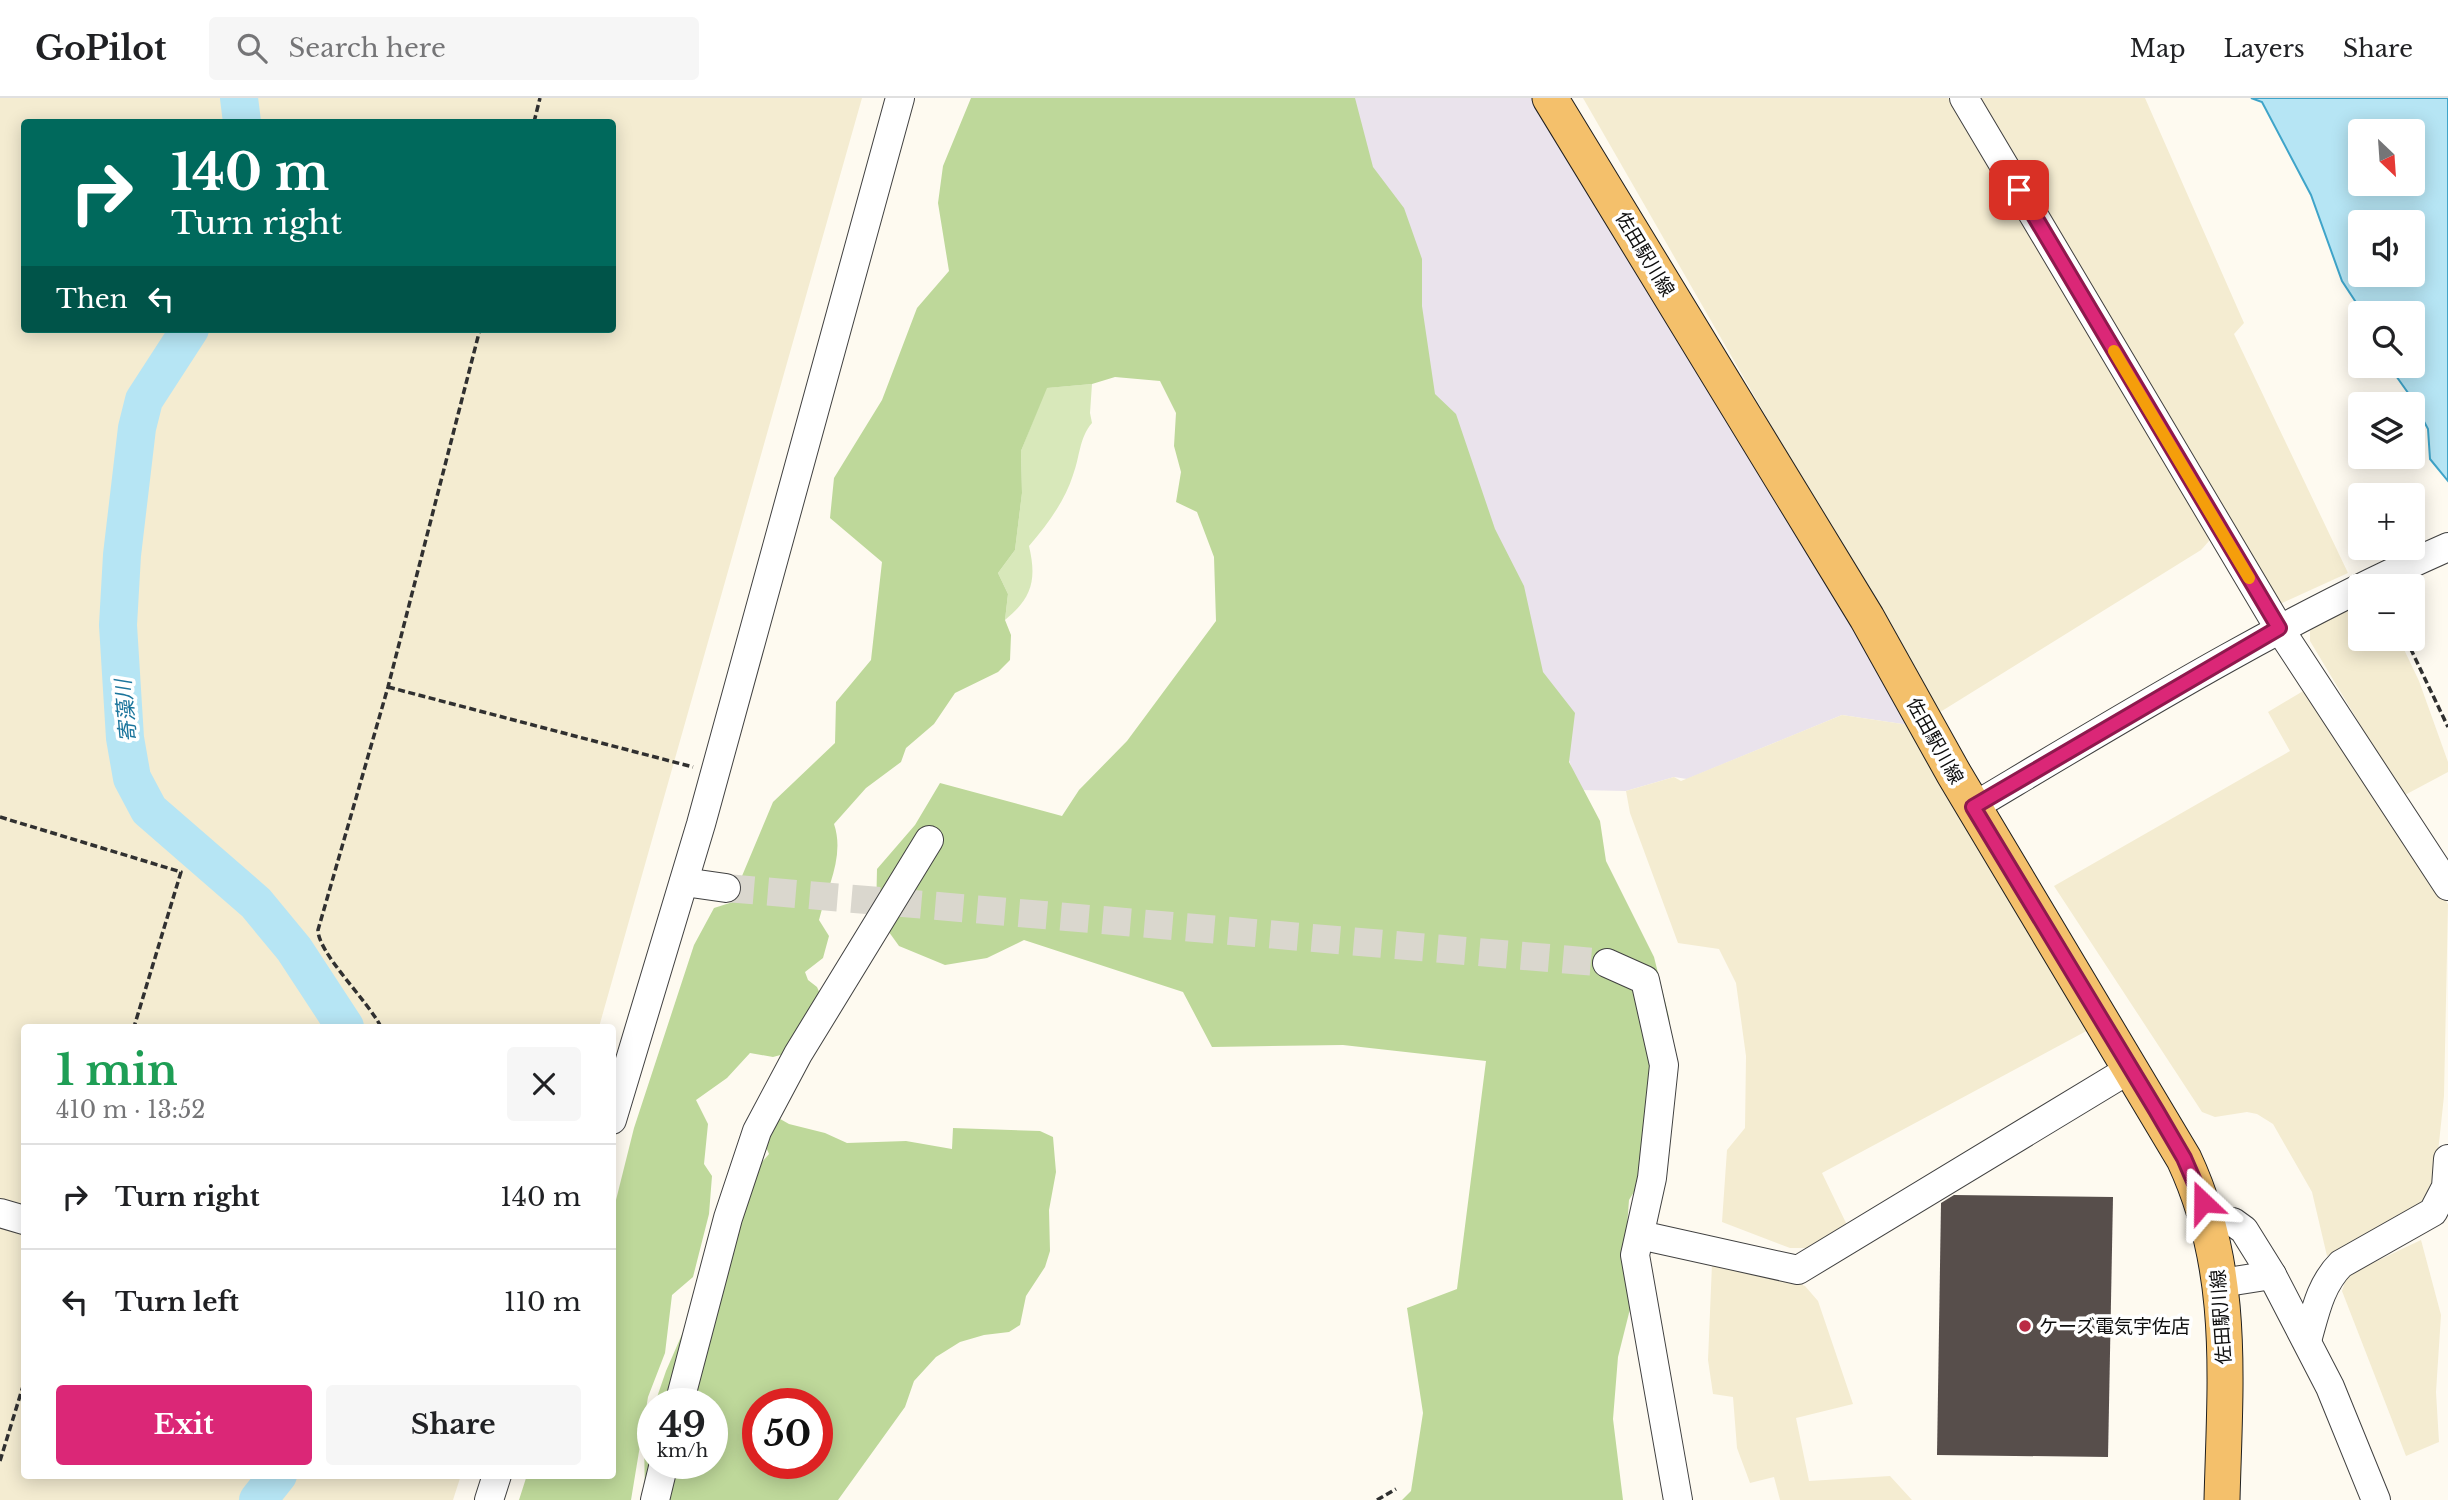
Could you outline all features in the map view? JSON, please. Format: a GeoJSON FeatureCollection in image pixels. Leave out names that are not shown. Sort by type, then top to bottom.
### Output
{"type":"FeatureCollection","features":[{"type":"Feature","properties":{"kind":"main road","name":"佐田駅川線"},"geometry":{"type":"LineString","coordinates":[[1550,98],[1867,618],[1973,807],[2184,1158],[2207,1218],[2221,1283],[2226,1329],[2222,1500]]}},
{"type":"Feature","properties":{"kind":"street"},"geometry":{"type":"LineString","coordinates":[[616,1107],[716,773],[900,98]]}},
{"type":"Feature","properties":{"kind":"street"},"geometry":{"type":"LineString","coordinates":[[1964,98],[2279,628],[2448,886]]}},
{"type":"Feature","properties":{"kind":"street"},"geometry":{"type":"LineString","coordinates":[[1973,807],[2279,628],[2448,547]]}},
{"type":"Feature","properties":{"kind":"street"},"geometry":{"type":"LineString","coordinates":[[683,1388],[728,1218],[757,1131],[798,1054],[929,840]]}},
{"type":"Feature","properties":{"kind":"street"},"geometry":{"type":"LineString","coordinates":[[684,882],[726,888]]}},
{"type":"Feature","properties":{"kind":"street"},"geometry":{"type":"LineString","coordinates":[[1607,963],[1645,980],[1664,1065],[1652,1178],[1635,1255],[1640,1297],[1660,1391],[1678,1500]]}},
{"type":"Feature","properties":{"kind":"street"},"geometry":{"type":"LineString","coordinates":[[1640,1235],[1798,1270],[2130,1069]]}},
{"type":"Feature","properties":{"kind":"street"},"geometry":{"type":"LineString","coordinates":[[2307,1341],[2322,1290],[2331,1274],[2341,1264],[2433,1212],[2446,1187],[2448,1159]]}},
{"type":"Feature","properties":{"kind":"street"},"geometry":{"type":"LineString","coordinates":[[0,1213],[21,1219]]}},
{"type":"Feature","properties":{"kind":"street"},"geometry":{"type":"LineString","coordinates":[[2207,1218],[2233,1222],[2244,1230],[2272,1275],[2307,1341],[2352,1438],[2376,1500]]}},
{"type":"Feature","properties":{"kind":"street"},"geometry":{"type":"LineString","coordinates":[[2221,1283],[2272,1275]]}},
{"type":"Feature","properties":{"kind":"street"},"geometry":{"type":"LineString","coordinates":[[489,1500],[496,1479]]}},
{"type":"Feature","properties":{"kind":"street"},"geometry":{"type":"LineString","coordinates":[[655,1500],[660,1479]]}},
{"type":"Feature","properties":{"kind":"path"},"geometry":{"type":"LineString","coordinates":[[535,119],[540,98]]}},
{"type":"Feature","properties":{"kind":"path"},"geometry":{"type":"LineString","coordinates":[[379,1024],[366,1000],[321,946],[318,930],[387,687],[479,333]]}},
{"type":"Feature","properties":{"kind":"path"},"geometry":{"type":"LineString","coordinates":[[2412,651],[2448,727]]}},
{"type":"Feature","properties":{"kind":"path"},"geometry":{"type":"LineString","coordinates":[[387,687],[716,773]]}},
{"type":"Feature","properties":{"kind":"path"},"geometry":{"type":"LineString","coordinates":[[0,817],[181,872],[135,1024]]}},
{"type":"Feature","properties":{"kind":"path"},"geometry":{"type":"LineString","coordinates":[[0,1461],[21,1393]]}},
{"type":"Feature","properties":{"kind":"path"},"geometry":{"type":"LineString","coordinates":[[1377,1500],[1396,1489]]}},
{"type":"Feature","properties":{"kind":"shaded area"},"geometry":{"type":"Polygon","coordinates":[[[0,98],[862,98],[600,1024],[21,1024],[21,1479],[460,1479],[453,1500],[0,1500],[0,98]]]}},
{"type":"Feature","properties":{"kind":"shaded area"},"geometry":{"type":"Polygon","coordinates":[[[1335,98],[1536,98],[1916,726],[1842,715],[1687,779],[1674,777],[1626,791],[1580,790],[1487,539],[1393,307],[1335,98]]]}},
{"type":"Feature","properties":{"kind":"shaded area"},"geometry":{"type":"Polygon","coordinates":[[[1583,98],[1948,98],[2207,531],[2209,541],[2201,550],[1937,714],[1583,98]]]}},
{"type":"Feature","properties":{"kind":"shaded area"},"geometry":{"type":"Polygon","coordinates":[[[1972,98],[2145,98],[2244,323],[2234,334],[2348,573],[2280,604],[1972,98]]]}},
{"type":"Feature","properties":{"kind":"shaded area"},"geometry":{"type":"Polygon","coordinates":[[[2348,609],[2348,651],[2405,651],[2419,681],[2448,762],[2448,772],[2403,796],[2310,641],[2310,631],[2314,626],[2348,609]]]}},
{"type":"Feature","properties":{"kind":"shaded area"},"geometry":{"type":"Polygon","coordinates":[[[2315,684],[2448,904],[2444,1096],[2435,1180],[2427,1200],[2327,1256],[2312,1192],[2273,1124],[2257,1114],[2247,1112],[2215,1117],[2202,1112],[2054,886],[2290,751],[2268,712],[2315,684]]]}},
{"type":"Feature","properties":{"kind":"shaded area"},"geometry":{"type":"Polygon","coordinates":[[[1842,715],[1916,726],[2092,1028],[1822,1173],[1847,1225],[1808,1248],[1790,1248],[1722,1222],[1727,1150],[1745,1128],[1746,1056],[1736,983],[1719,949],[1678,943],[1630,813],[1626,791],[1674,777],[1681,781],[1842,715]]]}},
{"type":"Feature","properties":{"kind":"shaded area"},"geometry":{"type":"Polygon","coordinates":[[[2421,1240],[2441,1315],[2436,1392],[2439,1442],[2406,1456],[2342,1291],[2346,1279],[2358,1270],[2421,1240]]]}},
{"type":"Feature","properties":{"kind":"shaded area"},"geometry":{"type":"Polygon","coordinates":[[[1712,1264],[1789,1279],[1805,1286],[1818,1301],[1853,1404],[1796,1418],[1809,1481],[1890,1476],[1912,1500],[1780,1500],[1774,1477],[1750,1483],[1737,1448],[1733,1397],[1713,1394],[1708,1360],[1712,1264]]]}},
{"type":"Feature","properties":{"kind":"green space"},"geometry":{"type":"Polygon","coordinates":[[[971,98],[1355,98],[1373,167],[1404,208],[1422,259],[1422,306],[1435,394],[1456,414],[1495,529],[1524,586],[1543,672],[1575,713],[1569,762],[1600,821],[1606,861],[1654,957],[1669,1017],[1675,1076],[1666,1140],[1629,1200],[1626,1240],[1631,1305],[1618,1357],[1613,1419],[1623,1500],[1402,1500],[1411,1491],[1423,1413],[1407,1308],[1457,1289],[1486,1061],[1343,1045],[1212,1047],[1183,992],[1024,940],[987,958],[945,965],[899,946],[876,914],[877,869],[915,825],[940,783],[1062,816],[1079,790],[1127,741],[1216,621],[1214,557],[1197,512],[1176,502],[1181,472],[1174,446],[1176,413],[1160,381],[1115,377],[1092,384],[1047,388],[1021,451],[1022,493],[1015,550],[998,573],[1008,594],[1005,620],[1011,635],[1010,660],[998,672],[955,693],[934,724],[906,748],[901,762],[866,788],[834,824],[837,836],[836,860],[819,920],[829,936],[823,958],[805,972],[821,996],[788,1053],[773,1057],[750,1053],[727,1078],[696,1100],[708,1124],[704,1164],[712,1176],[709,1214],[693,1277],[672,1295],[665,1353],[651,1388],[637,1388],[637,1464],[631,1500],[519,1500],[526,1479],[616,1479],[616,1200],[634,1128],[694,945],[714,908],[736,901],[742,876],[773,802],[835,743],[836,702],[871,660],[882,562],[830,518],[834,478],[882,400],[917,308],[949,271],[938,203],[943,166],[971,98]]]}},
{"type":"Feature","properties":{"kind":"green space"},"geometry":{"type":"Polygon","coordinates":[[[1092,384],[1092,423],[1082,441],[1070,485],[1055,512],[1029,546],[1032,569],[1030,588],[1021,604],[1005,620],[1008,594],[998,573],[1015,550],[1022,493],[1021,451],[1046,388],[1092,384]]]}},
{"type":"Feature","properties":{"kind":"green space"},"geometry":{"type":"Polygon","coordinates":[[[766,1111],[789,1124],[825,1133],[847,1143],[906,1141],[952,1149],[953,1128],[1040,1131],[1053,1137],[1056,1172],[1049,1210],[1050,1251],[1045,1267],[1026,1296],[1020,1325],[1009,1332],[960,1342],[936,1357],[914,1381],[905,1407],[838,1500],[645,1500],[645,1479],[728,1479],[728,1388],[660,1388],[753,1172],[769,1154],[755,1122],[766,1111]]]}},
{"type":"Feature","properties":{"kind":"water"},"geometry":{"type":"Polygon","coordinates":[[[2251,98],[2448,98],[2448,481],[2430,459],[2428,429],[2425,423],[2425,392],[2407,392],[2398,378],[2425,378],[2425,301],[2355,301],[2342,281],[2311,195],[2262,102],[2251,98]]]}},
{"type":"Feature","properties":{"kind":"building","name":"ケーズ電気宇佐店"},"geometry":{"type":"Polygon","coordinates":[[[1954,1195],[2113,1197],[2108,1457],[1937,1455],[1941,1203],[1954,1195]]]}},
{"type":"Feature","properties":{"kind":"waterway","name":"寄藻川"},"geometry":{"type":"LineString","coordinates":[[239,98],[242,119]]}},
{"type":"Feature","properties":{"kind":"waterway","name":"寄藻川"},"geometry":{"type":"LineString","coordinates":[[187,333],[144,400],[137,428],[122,555],[118,625],[125,738],[132,778],[149,810],[256,903],[294,949],[343,1024]]}},
{"type":"Feature","properties":{"kind":"waterway","name":"寄藻川"},"geometry":{"type":"LineString","coordinates":[[258,1500],[275,1479]]}},
{"type":"Feature","properties":{"kind":"tunnel"},"geometry":{"type":"LineString","coordinates":[[726,888],[1607,963]]}},
{"type":"Feature","properties":{"kind":"slow traffic"},"geometry":{"type":"LineString","coordinates":[[2114,351],[2249,578]]}},
{"type":"Feature","properties":{"kind":"place","name":"ケーズ電気宇佐店"},"geometry":{"type":"Point","coordinates":[2025,1326]}},
{"type":"Feature","properties":{"kind":"route"},"geometry":{"type":"LineString","coordinates":[[2019,190],[2279,628],[1973,807],[2184,1158],[2203,1202]]}}]}
